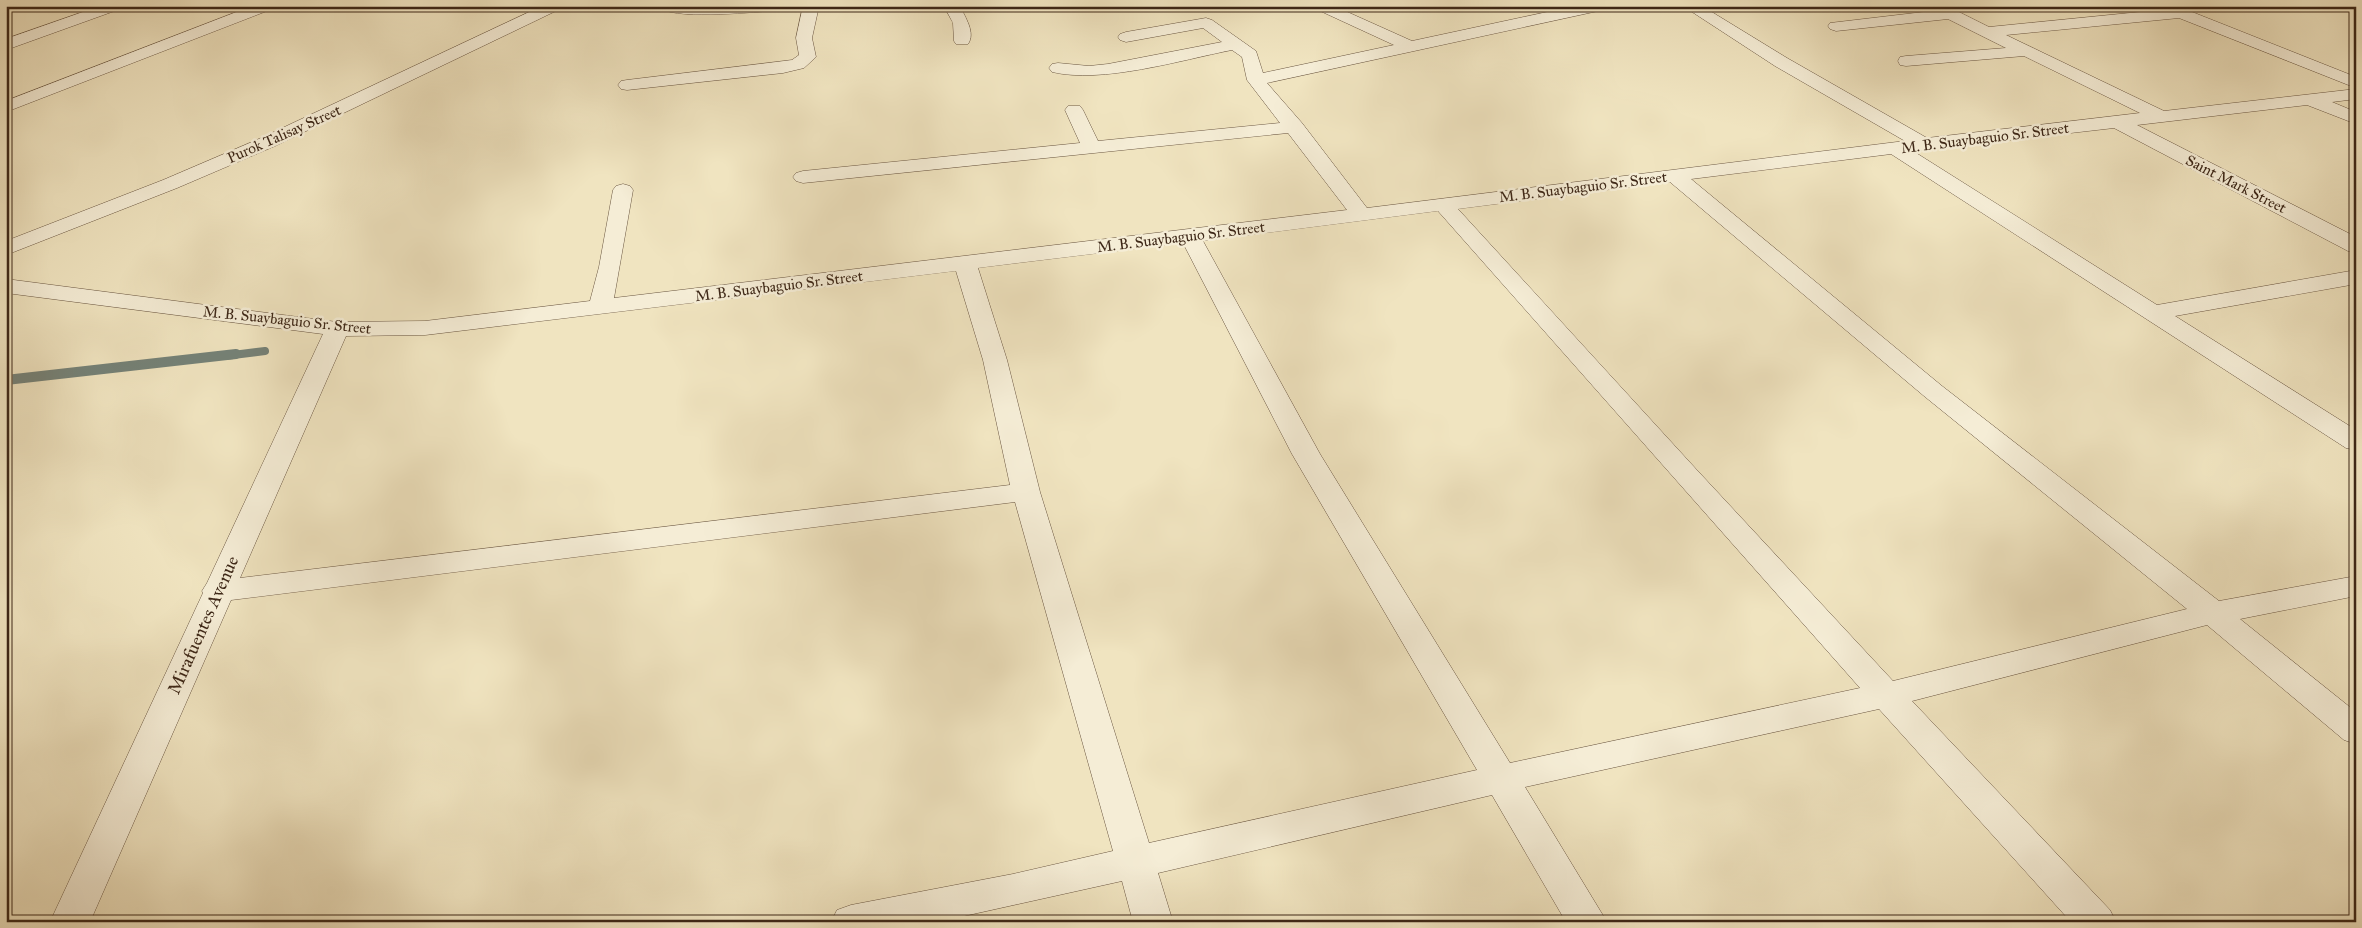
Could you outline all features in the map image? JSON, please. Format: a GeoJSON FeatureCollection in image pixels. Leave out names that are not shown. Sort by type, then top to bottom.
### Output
{"type":"FeatureCollection","features":[{"type":"Feature","properties":{"kind":"street"},"geometry":{"type":"LineString","coordinates":[[6,45],[115,6]]}},
{"type":"Feature","properties":{"kind":"street"},"geometry":{"type":"LineString","coordinates":[[6,107],[267,6]]}},
{"type":"Feature","properties":{"kind":"street","name":"Purok Talisay Street"},"geometry":{"type":"LineString","coordinates":[[6,249],[170,184],[268,142],[555,6]]}},
{"type":"Feature","properties":{"kind":"street"},"geometry":{"type":"LineString","coordinates":[[666,6],[710,11],[770,6]]}},
{"type":"Feature","properties":{"kind":"street"},"geometry":{"type":"LineString","coordinates":[[627,85],[783,68],[798,64],[808,57],[804,38],[811,6]]}},
{"type":"Feature","properties":{"kind":"street"},"geometry":{"type":"LineString","coordinates":[[952,6],[961,23],[962,40]]}},
{"type":"Feature","properties":{"kind":"street"},"geometry":{"type":"LineString","coordinates":[[1256,80],[1598,6]]}},
{"type":"Feature","properties":{"kind":"street"},"geometry":{"type":"LineString","coordinates":[[1691,6],[1781,62],[1924,144]]}},
{"type":"Feature","properties":{"kind":"street"},"geometry":{"type":"LineString","coordinates":[[2163,6],[2356,83]]}},
{"type":"Feature","properties":{"kind":"street"},"geometry":{"type":"LineString","coordinates":[[1327,9],[1360,8]]}},
{"type":"Feature","properties":{"kind":"street"},"geometry":{"type":"LineString","coordinates":[[1327,9],[1408,46]]}},
{"type":"Feature","properties":{"kind":"street"},"geometry":{"type":"LineString","coordinates":[[1836,26],[1941,10],[2162,117]]}},
{"type":"Feature","properties":{"kind":"street"},"geometry":{"type":"LineString","coordinates":[[1985,32],[2180,13]]}},
{"type":"Feature","properties":{"kind":"street"},"geometry":{"type":"LineString","coordinates":[[1126,37],[1206,23],[1237,44],[1250,55],[1256,80],[1362,214]]}},
{"type":"Feature","properties":{"kind":"street"},"geometry":{"type":"LineString","coordinates":[[1058,68],[1090,71],[1108,69],[1237,44]]}},
{"type":"Feature","properties":{"kind":"street"},"geometry":{"type":"LineString","coordinates":[[1906,61],[2025,51]]}},
{"type":"Feature","properties":{"kind":"street","name":"M. B. Suaybaguio Sr. Street"},"geometry":{"type":"LineString","coordinates":[[6,286],[337,329],[391,330],[425,328],[1190,236],[1924,144],[2356,94]]}},
{"type":"Feature","properties":{"kind":"street"},"geometry":{"type":"LineString","coordinates":[[2310,100],[2356,119]]}},
{"type":"Feature","properties":{"kind":"street"},"geometry":{"type":"LineString","coordinates":[[1074,110],[1084,133],[1094,149]]}},
{"type":"Feature","properties":{"kind":"street","name":"Saint Mark Street"},"geometry":{"type":"LineString","coordinates":[[2116,122],[2356,246]]}},
{"type":"Feature","properties":{"kind":"street"},"geometry":{"type":"LineString","coordinates":[[803,177],[1094,149],[1295,127]]}},
{"type":"Feature","properties":{"kind":"street"},"geometry":{"type":"LineString","coordinates":[[1894,148],[2356,442]]}},
{"type":"Feature","properties":{"kind":"street"},"geometry":{"type":"LineString","coordinates":[[1674,175],[1934,391],[2213,613],[2356,732]]}},
{"type":"Feature","properties":{"kind":"street"},"geometry":{"type":"LineString","coordinates":[[600,308],[610,267],[623,190]]}},
{"type":"Feature","properties":{"kind":"street"},"geometry":{"type":"LineString","coordinates":[[1442,204],[1615,398],[1885,695],[2096,922]]}},
{"type":"Feature","properties":{"kind":"street"},"geometry":{"type":"LineString","coordinates":[[1190,236],[1306,454],[1500,779],[1588,922]]}},
{"type":"Feature","properties":{"kind":"street"},"geometry":{"type":"LineString","coordinates":[[965,263],[995,360],[1026,492],[1153,922]]}},
{"type":"Feature","properties":{"kind":"street"},"geometry":{"type":"LineString","coordinates":[[2152,313],[2356,277]]}},
{"type":"Feature","properties":{"kind":"street","name":"Mirafuentes Avenue"},"geometry":{"type":"LineString","coordinates":[[70,922],[217,591],[337,329]]}},
{"type":"Feature","properties":{"kind":"street"},"geometry":{"type":"LineString","coordinates":[[217,591],[1026,492]]}},
{"type":"Feature","properties":{"kind":"street"},"geometry":{"type":"LineString","coordinates":[[851,922],[943,905],[1500,779],[1885,695],[2213,613],[2356,586]]}},
{"type":"Feature","properties":{"kind":"waterway"},"geometry":{"type":"LineString","coordinates":[[225,356],[265,351]]}},
{"type":"Feature","properties":{"kind":"waterway"},"geometry":{"type":"LineString","coordinates":[[6,380],[236,354]]}}]}
